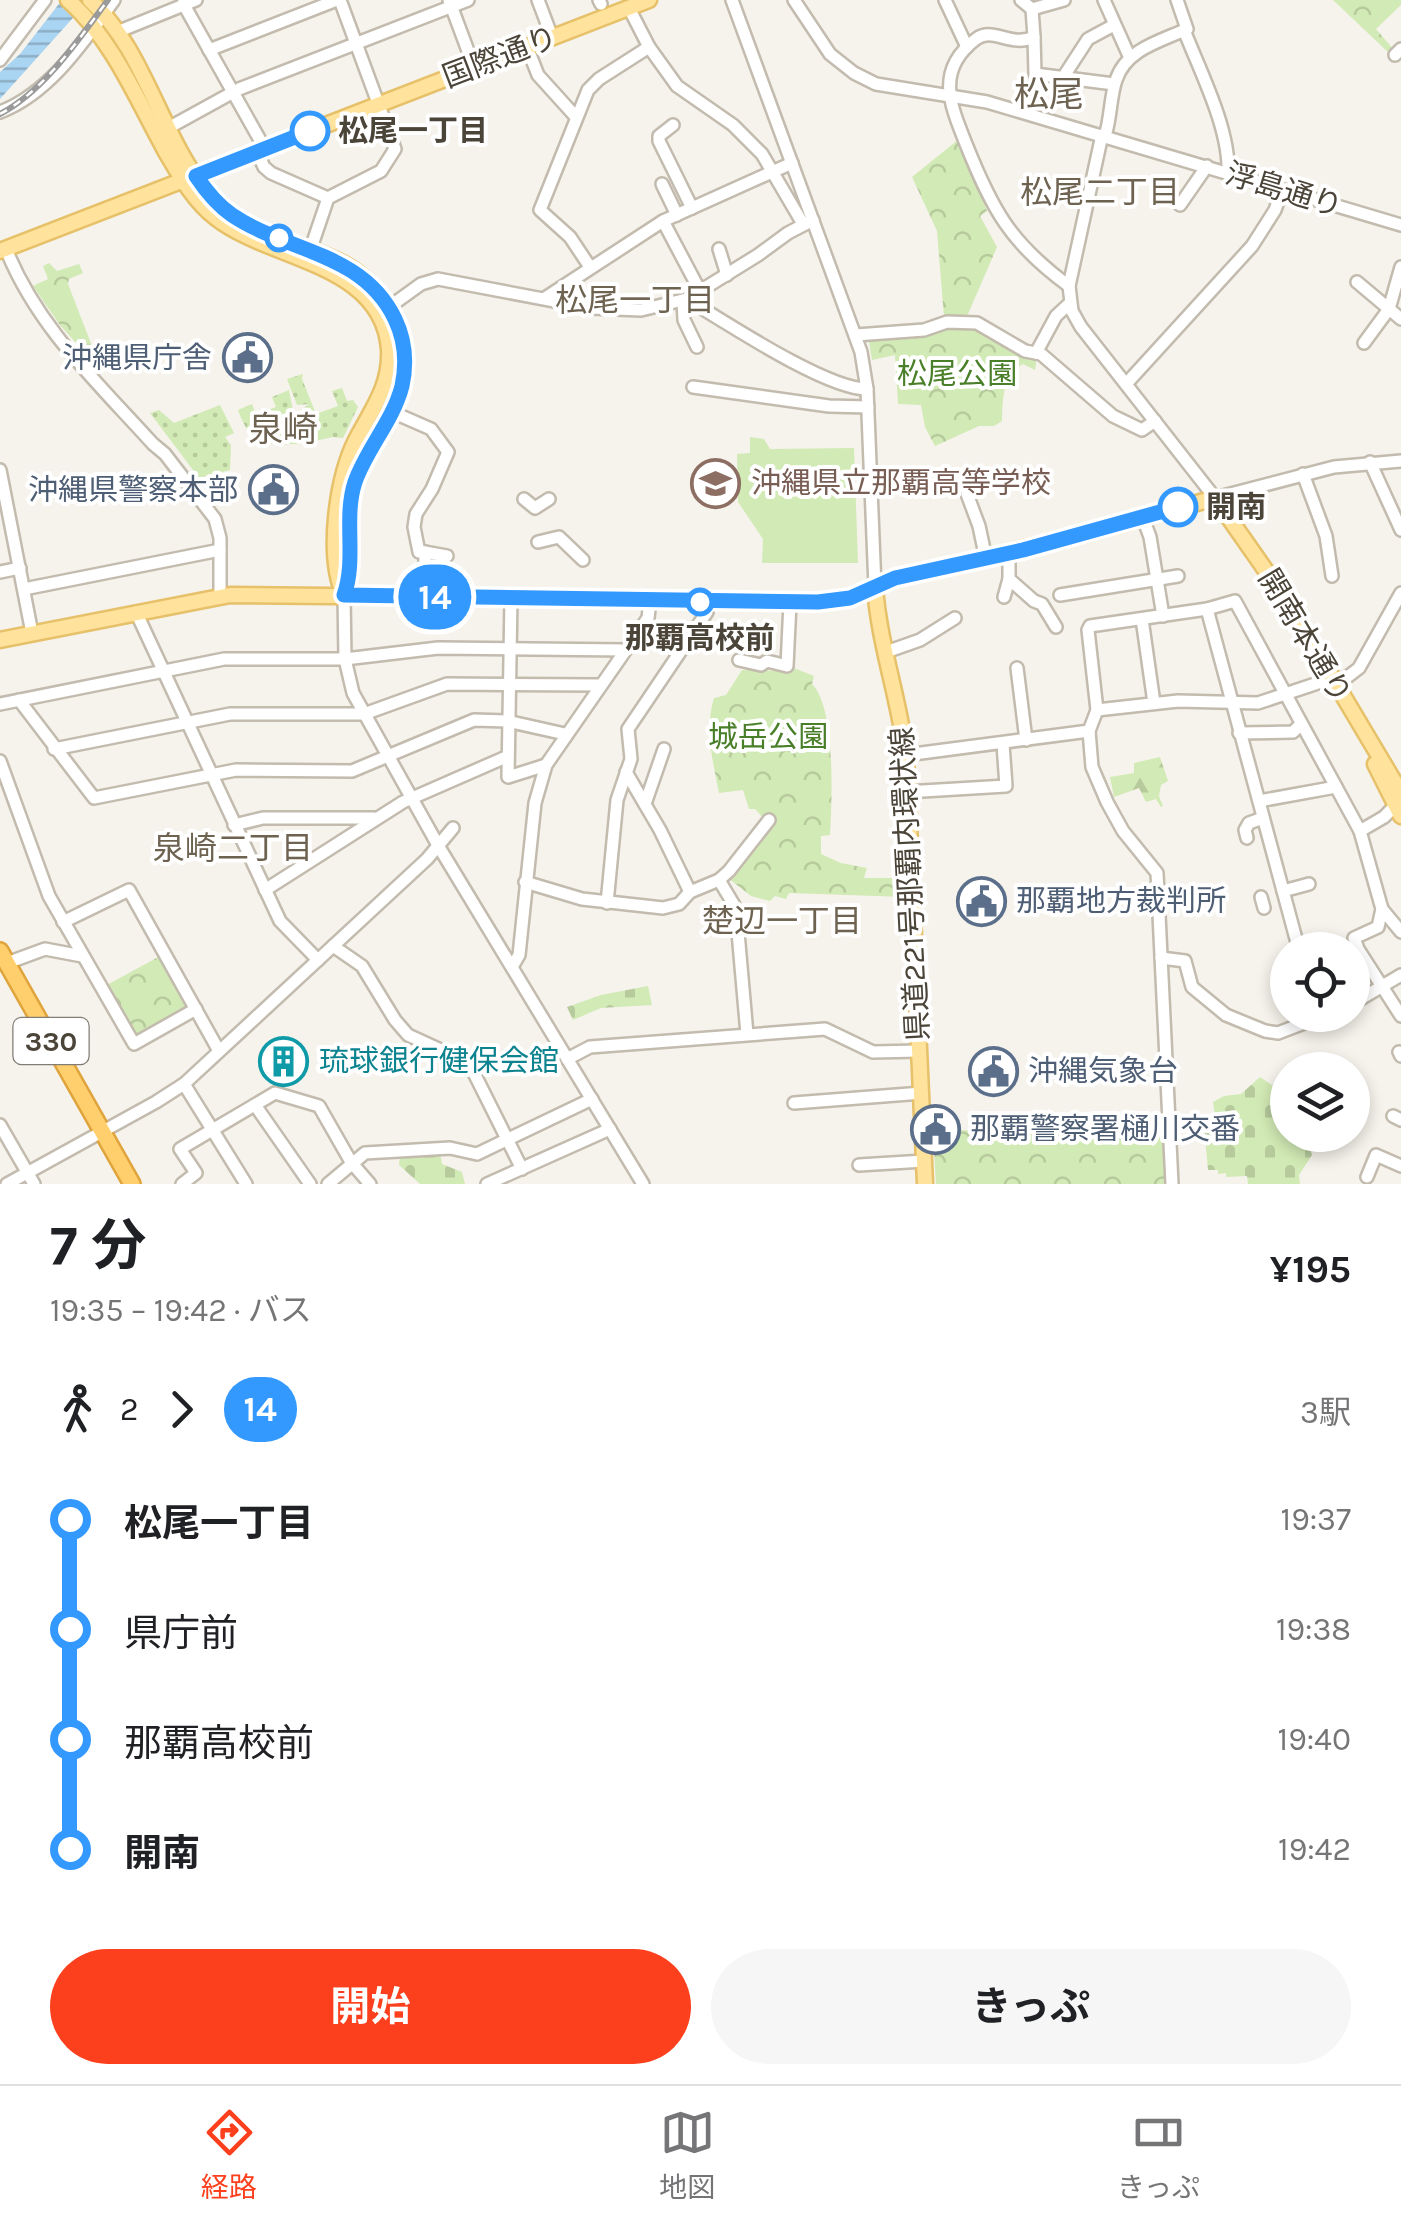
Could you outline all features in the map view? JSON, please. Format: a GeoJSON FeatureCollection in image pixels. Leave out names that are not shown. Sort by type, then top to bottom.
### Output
{"type":"FeatureCollection","features":[{"type":"Feature","properties":{"kind":"highway","name":"330"},"geometry":{"type":"LineString","coordinates":[[4,957],[132,1184]]}},
{"type":"Feature","properties":{"kind":"main road"},"geometry":{"type":"LineString","coordinates":[[68,0],[93,11],[117,32],[170,127],[200,204],[218,220],[272,249],[343,278],[384,312],[388,344],[386,384],[348,457],[338,503],[337,579],[344,595]]}},
{"type":"Feature","properties":{"kind":"main road","name":"国際通り"},"geometry":{"type":"LineString","coordinates":[[3,250],[649,0]]}},
{"type":"Feature","properties":{"kind":"main road"},"geometry":{"type":"LineString","coordinates":[[93,11],[190,178],[234,216],[359,273],[400,333],[405,361],[401,391],[367,452],[354,488],[350,579],[344,595]]}},
{"type":"Feature","properties":{"kind":"main road"},"geometry":{"type":"LineString","coordinates":[[0,640],[220,596],[790,603],[850,598],[895,578],[986,559],[1216,498]]}},
{"type":"Feature","properties":{"kind":"main road","name":"開南本通り"},"geometry":{"type":"LineString","coordinates":[[1216,498],[1285,598],[1360,726],[1366,746],[1400,804]]}},
{"type":"Feature","properties":{"kind":"main road","name":"県道221号那覇内環状線"},"geometry":{"type":"LineString","coordinates":[[875,587],[906,754],[926,1184]]}},
{"type":"Feature","properties":{"kind":"street"},"geometry":{"type":"LineString","coordinates":[[0,60],[45,0]]}},
{"type":"Feature","properties":{"kind":"street"},"geometry":{"type":"LineString","coordinates":[[0,112],[42,85],[93,11],[114,0]]}},
{"type":"Feature","properties":{"kind":"street"},"geometry":{"type":"LineString","coordinates":[[209,50],[339,0],[395,150],[390,160],[368,179],[328,198],[310,251]]}},
{"type":"Feature","properties":{"kind":"street"},"geometry":{"type":"LineString","coordinates":[[170,127],[233,92],[450,3],[468,0]]}},
{"type":"Feature","properties":{"kind":"street"},"geometry":{"type":"LineString","coordinates":[[538,0],[552,37]]}},
{"type":"Feature","properties":{"kind":"street"},"geometry":{"type":"LineString","coordinates":[[732,0],[792,162],[808,222],[856,335],[867,389],[875,587]]}},
{"type":"Feature","properties":{"kind":"street","name":"浮島通り"},"geometry":{"type":"LineString","coordinates":[[794,0],[826,48],[854,73],[893,89],[988,102],[1401,225]]}},
{"type":"Feature","properties":{"kind":"street"},"geometry":{"type":"LineString","coordinates":[[945,0],[967,46]]}},
{"type":"Feature","properties":{"kind":"street"},"geometry":{"type":"LineString","coordinates":[[1021,0],[1032,9],[1035,74],[1114,84]]}},
{"type":"Feature","properties":{"kind":"street"},"geometry":{"type":"LineString","coordinates":[[1032,9],[1064,0]]}},
{"type":"Feature","properties":{"kind":"street"},"geometry":{"type":"LineString","coordinates":[[1104,0],[1130,58]]}},
{"type":"Feature","properties":{"kind":"street"},"geometry":{"type":"LineString","coordinates":[[1178,0],[1187,29],[1144,47],[1130,58],[1114,84],[1068,286],[1070,303],[1081,327],[1216,498],[1302,474],[1401,460]]}},
{"type":"Feature","properties":{"kind":"street"},"geometry":{"type":"LineString","coordinates":[[117,32],[188,2],[261,150],[264,167],[328,198]]}},
{"type":"Feature","properties":{"kind":"street"},"geometry":{"type":"LineString","coordinates":[[450,3],[474,67]]}},
{"type":"Feature","properties":{"kind":"street"},"geometry":{"type":"LineString","coordinates":[[629,8],[649,47],[678,86],[744,134],[808,222]]}},
{"type":"Feature","properties":{"kind":"street"},"geometry":{"type":"LineString","coordinates":[[1062,78],[1088,39],[1114,25]]}},
{"type":"Feature","properties":{"kind":"street"},"geometry":{"type":"LineString","coordinates":[[1184,30],[1223,135],[1229,157],[1228,173]]}},
{"type":"Feature","properties":{"kind":"street"},"geometry":{"type":"LineString","coordinates":[[1034,36],[1013,42],[985,34],[967,46],[951,71],[948,97],[992,207],[1030,254],[1068,286]]}},
{"type":"Feature","properties":{"kind":"street"},"geometry":{"type":"LineString","coordinates":[[527,47],[543,82],[576,117]]}},
{"type":"Feature","properties":{"kind":"street"},"geometry":{"type":"LineString","coordinates":[[590,267],[570,237],[540,210],[588,90],[599,78],[649,47]]}},
{"type":"Feature","properties":{"kind":"street"},"geometry":{"type":"LineString","coordinates":[[673,125],[660,136],[659,142],[692,208]]}},
{"type":"Feature","properties":{"kind":"street"},"geometry":{"type":"LineString","coordinates":[[544,298],[663,221],[792,162]]}},
{"type":"Feature","properties":{"kind":"street"},"geometry":{"type":"LineString","coordinates":[[1180,205],[1207,166]]}},
{"type":"Feature","properties":{"kind":"street"},"geometry":{"type":"LineString","coordinates":[[662,184],[677,214]]}},
{"type":"Feature","properties":{"kind":"street"},"geometry":{"type":"LineString","coordinates":[[1126,384],[1252,246],[1282,190]]}},
{"type":"Feature","properties":{"kind":"street"},"geometry":{"type":"LineString","coordinates":[[663,221],[700,290]]}},
{"type":"Feature","properties":{"kind":"street"},"geometry":{"type":"LineString","coordinates":[[384,312],[421,284],[438,278],[488,291],[621,311],[685,299],[808,222]]}},
{"type":"Feature","properties":{"kind":"street"},"geometry":{"type":"LineString","coordinates":[[718,249],[727,275]]}},
{"type":"Feature","properties":{"kind":"street"},"geometry":{"type":"LineString","coordinates":[[3,250],[35,310],[165,454],[206,506],[219,531],[220,596]]}},
{"type":"Feature","properties":{"kind":"street"},"geometry":{"type":"LineString","coordinates":[[1364,344],[1389,309],[1401,267]]}},
{"type":"Feature","properties":{"kind":"street"},"geometry":{"type":"LineString","coordinates":[[1357,282],[1401,319]]}},
{"type":"Feature","properties":{"kind":"street"},"geometry":{"type":"LineString","coordinates":[[685,299],[684,320],[698,347]]}},
{"type":"Feature","properties":{"kind":"street"},"geometry":{"type":"LineString","coordinates":[[685,299],[803,366],[867,389]]}},
{"type":"Feature","properties":{"kind":"street"},"geometry":{"type":"LineString","coordinates":[[1036,353],[1056,316],[1070,303]]}},
{"type":"Feature","properties":{"kind":"street"},"geometry":{"type":"LineString","coordinates":[[856,335],[924,330],[947,322],[977,323],[1036,353],[1113,416],[1134,428],[1142,430],[1155,421]]}},
{"type":"Feature","properties":{"kind":"street"},"geometry":{"type":"LineString","coordinates":[[693,387],[829,406],[868,407]]}},
{"type":"Feature","properties":{"kind":"street"},"geometry":{"type":"LineString","coordinates":[[392,412],[431,429],[447,447],[440,474],[416,514],[414,528],[418,552],[447,556]]}},
{"type":"Feature","properties":{"kind":"street"},"geometry":{"type":"LineString","coordinates":[[1370,462],[1401,530]]}},
{"type":"Feature","properties":{"kind":"street"},"geometry":{"type":"LineString","coordinates":[[0,470],[5,524],[20,568],[32,633]]}},
{"type":"Feature","properties":{"kind":"street"},"geometry":{"type":"LineString","coordinates":[[1302,474],[1326,536],[1332,576]]}},
{"type":"Feature","properties":{"kind":"street"},"geometry":{"type":"LineString","coordinates":[[967,494],[986,559]]}},
{"type":"Feature","properties":{"kind":"street"},"geometry":{"type":"LineString","coordinates":[[524,499],[535,508],[549,499]]}},
{"type":"Feature","properties":{"kind":"street"},"geometry":{"type":"LineString","coordinates":[[1144,518],[1163,616]]}},
{"type":"Feature","properties":{"kind":"street"},"geometry":{"type":"LineString","coordinates":[[538,542],[558,537],[582,560]]}},
{"type":"Feature","properties":{"kind":"street"},"geometry":{"type":"LineString","coordinates":[[24,589],[220,550]]}},
{"type":"Feature","properties":{"kind":"street"},"geometry":{"type":"LineString","coordinates":[[426,552],[426,596]]}},
{"type":"Feature","properties":{"kind":"street"},"geometry":{"type":"LineString","coordinates":[[1004,597],[1009,553]]}},
{"type":"Feature","properties":{"kind":"street"},"geometry":{"type":"LineString","coordinates":[[0,572],[20,568]]}},
{"type":"Feature","properties":{"kind":"street"},"geometry":{"type":"LineString","coordinates":[[1060,595],[1178,576]]}},
{"type":"Feature","properties":{"kind":"street"},"geometry":{"type":"LineString","coordinates":[[1009,579],[1034,602],[1042,604],[1056,627]]}},
{"type":"Feature","properties":{"kind":"street"},"geometry":{"type":"LineString","coordinates":[[1097,710],[1154,703],[1258,703],[1346,678],[1359,668],[1401,593]]}},
{"type":"Feature","properties":{"kind":"street"},"geometry":{"type":"LineString","coordinates":[[344,595],[345,660],[350,685],[364,714],[439,847],[643,1184]]}},
{"type":"Feature","properties":{"kind":"street"},"geometry":{"type":"LineString","coordinates":[[510,598],[508,778],[546,766]]}},
{"type":"Feature","properties":{"kind":"street"},"geometry":{"type":"LineString","coordinates":[[512,968],[519,955],[535,803],[546,766],[648,618],[650,601]]}},
{"type":"Feature","properties":{"kind":"street"},"geometry":{"type":"LineString","coordinates":[[607,903],[617,800],[631,759],[628,729],[707,612],[708,602]]}},
{"type":"Feature","properties":{"kind":"street"},"geometry":{"type":"LineString","coordinates":[[1172,1184],[1157,873],[1123,831],[1092,767],[1088,731],[1097,710],[1090,626],[1235,602],[1360,831],[1382,910],[1401,932]]}},
{"type":"Feature","properties":{"kind":"street"},"geometry":{"type":"LineString","coordinates":[[739,660],[787,666],[790,603]]}},
{"type":"Feature","properties":{"kind":"street"},"geometry":{"type":"LineString","coordinates":[[1206,609],[1295,932]]}},
{"type":"Feature","properties":{"kind":"street"},"geometry":{"type":"LineString","coordinates":[[136,612],[280,920],[318,960]]}},
{"type":"Feature","properties":{"kind":"street"},"geometry":{"type":"LineString","coordinates":[[886,652],[920,640],[955,618]]}},
{"type":"Feature","properties":{"kind":"street"},"geometry":{"type":"LineString","coordinates":[[1142,619],[1154,703]]}},
{"type":"Feature","properties":{"kind":"street"},"geometry":{"type":"LineString","coordinates":[[0,704],[224,659],[345,660],[438,648],[625,650]]}},
{"type":"Feature","properties":{"kind":"street"},"geometry":{"type":"LineString","coordinates":[[1017,668],[1026,740]]}},
{"type":"Feature","properties":{"kind":"street"},"geometry":{"type":"LineString","coordinates":[[54,749],[230,714],[364,714],[447,684],[600,685]]}},
{"type":"Feature","properties":{"kind":"street"},"geometry":{"type":"LineString","coordinates":[[654,694],[672,692]]}},
{"type":"Feature","properties":{"kind":"street"},"geometry":{"type":"LineString","coordinates":[[19,700],[94,798],[236,770],[352,771],[474,720],[507,721],[566,734]]}},
{"type":"Feature","properties":{"kind":"street"},"geometry":{"type":"LineString","coordinates":[[1239,733],[1294,732],[1301,724]]}},
{"type":"Feature","properties":{"kind":"street"},"geometry":{"type":"LineString","coordinates":[[906,754],[1088,731]]}},
{"type":"Feature","properties":{"kind":"street"},"geometry":{"type":"LineString","coordinates":[[906,792],[1006,786],[1002,744]]}},
{"type":"Feature","properties":{"kind":"street"},"geometry":{"type":"LineString","coordinates":[[645,804],[664,749]]}},
{"type":"Feature","properties":{"kind":"street"},"geometry":{"type":"LineString","coordinates":[[265,890],[412,797],[506,757]]}},
{"type":"Feature","properties":{"kind":"street"},"geometry":{"type":"LineString","coordinates":[[0,761],[49,896],[134,1044],[196,1009]]}},
{"type":"Feature","properties":{"kind":"street"},"geometry":{"type":"LineString","coordinates":[[626,772],[690,892]]}},
{"type":"Feature","properties":{"kind":"street"},"geometry":{"type":"LineString","coordinates":[[1259,802],[1336,787]]}},
{"type":"Feature","properties":{"kind":"street"},"geometry":{"type":"LineString","coordinates":[[1360,831],[1400,804]]}},
{"type":"Feature","properties":{"kind":"street"},"geometry":{"type":"LineString","coordinates":[[234,825],[263,818],[376,818]]}},
{"type":"Feature","properties":{"kind":"street"},"geometry":{"type":"LineString","coordinates":[[1248,838],[1248,823],[1264,818]]}},
{"type":"Feature","properties":{"kind":"street"},"geometry":{"type":"LineString","coordinates":[[526,882],[582,899],[663,908],[678,904],[690,892],[729,871],[769,820]]}},
{"type":"Feature","properties":{"kind":"street"},"geometry":{"type":"LineString","coordinates":[[6,1184],[30,1178],[184,1084],[439,847],[453,828]]}},
{"type":"Feature","properties":{"kind":"street"},"geometry":{"type":"LineString","coordinates":[[718,880],[734,906],[737,921],[747,1034]]}},
{"type":"Feature","properties":{"kind":"street"},"geometry":{"type":"LineString","coordinates":[[1283,891],[1309,884]]}},
{"type":"Feature","properties":{"kind":"street"},"geometry":{"type":"LineString","coordinates":[[63,922],[130,890],[219,1051]]}},
{"type":"Feature","properties":{"kind":"street"},"geometry":{"type":"LineString","coordinates":[[1382,910],[1378,927],[1354,938],[1401,1016]]}},
{"type":"Feature","properties":{"kind":"street"},"geometry":{"type":"LineString","coordinates":[[333,946],[362,966],[408,1035],[469,1062],[522,1168]]}},
{"type":"Feature","properties":{"kind":"street"},"geometry":{"type":"LineString","coordinates":[[4,957],[45,948],[82,956]]}},
{"type":"Feature","properties":{"kind":"street"},"geometry":{"type":"LineString","coordinates":[[1160,958],[1185,961],[1192,987],[1226,1015],[1269,1032],[1283,1032]]}},
{"type":"Feature","properties":{"kind":"street"},"geometry":{"type":"LineString","coordinates":[[1370,993],[1401,975]]}},
{"type":"Feature","properties":{"kind":"street"},"geometry":{"type":"LineString","coordinates":[[567,1059],[590,1047],[825,1030],[873,1052],[919,1050]]}},
{"type":"Feature","properties":{"kind":"street"},"geometry":{"type":"LineString","coordinates":[[184,1084],[246,1184]]}},
{"type":"Feature","properties":{"kind":"street"},"geometry":{"type":"LineString","coordinates":[[182,1184],[196,1173],[180,1149],[275,1093],[318,1106],[350,1162],[370,1184]]}},
{"type":"Feature","properties":{"kind":"street"},"geometry":{"type":"LineString","coordinates":[[794,1103],[922,1093]]}},
{"type":"Feature","properties":{"kind":"street"},"geometry":{"type":"LineString","coordinates":[[328,1184],[365,1153],[450,1148],[477,1154],[592,1099]]}},
{"type":"Feature","properties":{"kind":"street"},"geometry":{"type":"LineString","coordinates":[[255,1105],[310,1184]]}},
{"type":"Feature","properties":{"kind":"street"},"geometry":{"type":"LineString","coordinates":[[0,1125],[30,1178]]}},
{"type":"Feature","properties":{"kind":"street"},"geometry":{"type":"LineString","coordinates":[[487,1184],[610,1129]]}},
{"type":"Feature","properties":{"kind":"street"},"geometry":{"type":"LineString","coordinates":[[1367,1177],[1376,1155],[1401,1166]]}},
{"type":"Feature","properties":{"kind":"street"},"geometry":{"type":"LineString","coordinates":[[859,1166],[924,1161]]}},
{"type":"Feature","properties":{"kind":"green space"},"geometry":{"type":"Polygon","coordinates":[[[1333,0],[1401,0],[1401,5],[1376,29],[1395,51],[1391,55],[1333,0]]]}},
{"type":"Feature","properties":{"kind":"green space","name":"松尾公園"},"geometry":{"type":"Polygon","coordinates":[[[959,139],[987,211],[980,216],[997,247],[965,321],[944,317],[937,231],[912,177],[959,139]]]}},
{"type":"Feature","properties":{"kind":"green space"},"geometry":{"type":"Polygon","coordinates":[[[49,263],[57,271],[79,264],[83,273],[69,279],[68,284],[97,359],[92,361],[60,325],[33,286],[48,279],[43,266],[49,263]]]}},
{"type":"Feature","properties":{"kind":"green space","name":"松尾公園"},"geometry":{"type":"Polygon","coordinates":[[[971,325],[1037,357],[1035,370],[1023,364],[1011,375],[1005,388],[1002,421],[994,426],[979,426],[935,446],[925,427],[921,405],[898,404],[895,355],[872,360],[869,341],[925,336],[971,325]]]}},
{"type":"Feature","properties":{"kind":"green space"},"geometry":{"type":"Polygon","coordinates":[[[303,374],[316,414],[338,406],[332,391],[342,388],[347,401],[353,400],[358,407],[343,438],[305,443],[309,424],[299,412],[309,404],[297,405],[287,379],[303,374]]]}},
{"type":"Feature","properties":{"kind":"green space"},"geometry":{"type":"Polygon","coordinates":[[[289,390],[293,411],[306,423],[303,444],[270,444],[255,438],[238,410],[252,404],[256,415],[263,413],[261,425],[280,419],[270,409],[276,407],[272,397],[289,390]]]}},
{"type":"Feature","properties":{"kind":"green space"},"geometry":{"type":"Polygon","coordinates":[[[220,405],[234,433],[225,437],[231,445],[230,470],[199,478],[150,413],[159,410],[174,423],[220,405]]]}},
{"type":"Feature","properties":{"kind":"green space"},"geometry":{"type":"Polygon","coordinates":[[[750,437],[764,439],[770,449],[854,448],[858,563],[762,563],[763,539],[738,502],[737,454],[750,453],[750,437]]]}},
{"type":"Feature","properties":{"kind":"green space","name":"城岳公園"},"geometry":{"type":"Polygon","coordinates":[[[789,666],[814,676],[812,684],[820,696],[829,733],[830,835],[821,836],[821,854],[867,868],[864,878],[903,878],[904,897],[789,893],[786,899],[775,896],[770,901],[751,896],[728,878],[769,824],[755,809],[749,809],[743,790],[719,793],[710,734],[714,698],[726,695],[742,670],[778,671],[789,666]]]}},
{"type":"Feature","properties":{"kind":"green space"},"geometry":{"type":"Polygon","coordinates":[[[1160,757],[1168,781],[1161,785],[1159,796],[1163,806],[1156,799],[1146,802],[1139,788],[1114,797],[1110,777],[1134,773],[1134,763],[1160,757]]]}},
{"type":"Feature","properties":{"kind":"green space"},"geometry":{"type":"Polygon","coordinates":[[[162,955],[188,1006],[134,1037],[105,986],[162,955]]]}},
{"type":"Feature","properties":{"kind":"green space"},"geometry":{"type":"Polygon","coordinates":[[[648,986],[652,1005],[601,1008],[573,1020],[567,1007],[601,995],[648,986]]]}},
{"type":"Feature","properties":{"kind":"green space"},"geometry":{"type":"Polygon","coordinates":[[[1260,1077],[1270,1084],[1270,1152],[1312,1155],[1299,1175],[1300,1184],[1248,1184],[1247,1176],[1226,1177],[1226,1173],[1208,1170],[1204,1126],[1215,1116],[1213,1102],[1241,1094],[1260,1077]]]}},
{"type":"Feature","properties":{"kind":"green space"},"geometry":{"type":"Polygon","coordinates":[[[1162,1123],[1165,1184],[936,1184],[933,1135],[945,1135],[945,1131],[1162,1123]]]}},
{"type":"Feature","properties":{"kind":"green space"},"geometry":{"type":"Polygon","coordinates":[[[440,1153],[442,1164],[462,1172],[465,1184],[420,1184],[399,1165],[400,1154],[440,1153]]]}},
{"type":"Feature","properties":{"kind":"water"},"geometry":{"type":"Polygon","coordinates":[[[62,0],[89,0],[0,99],[0,72],[20,54],[62,0]]]}},
{"type":"Feature","properties":{"kind":"tunnel"},"geometry":{"type":"LineString","coordinates":[[1025,113],[1035,74]]}},
{"type":"Feature","properties":{"kind":"railway"},"geometry":{"type":"LineString","coordinates":[[0,114],[46,78],[108,0]]}},
{"type":"Feature","properties":{"kind":"bus line","name":"14"},"geometry":{"type":"LineString","coordinates":[[310,131],[196,176],[212,198],[234,216],[359,273],[389,308],[400,333],[405,361],[401,391],[367,452],[354,488],[350,579],[344,595],[818,602],[850,598],[895,578],[1023,550],[1178,507]]}},
{"type":"Feature","properties":{"kind":"place","name":"松尾一丁目"},"geometry":{"type":"Point","coordinates":[310,131]}},
{"type":"Feature","properties":{"kind":"place","name":"沖縄県庁舎"},"geometry":{"type":"Point","coordinates":[247,358]}},
{"type":"Feature","properties":{"kind":"place","name":"沖縄県立那覇高等学校"},"geometry":{"type":"Point","coordinates":[716,483]}},
{"type":"Feature","properties":{"kind":"place","name":"沖縄県警察本部"},"geometry":{"type":"Point","coordinates":[273,490]}},
{"type":"Feature","properties":{"kind":"place","name":"開南"},"geometry":{"type":"Point","coordinates":[1178,507]}},
{"type":"Feature","properties":{"kind":"place","name":"那覇高校前"},"geometry":{"type":"Point","coordinates":[700,602]}},
{"type":"Feature","properties":{"kind":"place","name":"那覇地方裁判所"},"geometry":{"type":"Point","coordinates":[981,901]}},
{"type":"Feature","properties":{"kind":"place","name":"琉球銀行健保会館"},"geometry":{"type":"Point","coordinates":[284,1061]}},
{"type":"Feature","properties":{"kind":"place","name":"沖縄気象台"},"geometry":{"type":"Point","coordinates":[993,1071]}},
{"type":"Feature","properties":{"kind":"place","name":"那覇警察署樋川交番"},"geometry":{"type":"Point","coordinates":[935,1129]}},
{"type":"Feature","properties":{"kind":"district","name":"松尾"},"geometry":{"type":"Point","coordinates":[1049,94]}},
{"type":"Feature","properties":{"kind":"district","name":"松尾二丁目"},"geometry":{"type":"Point","coordinates":[1100,192]}},
{"type":"Feature","properties":{"kind":"district","name":"松尾一丁目"},"geometry":{"type":"Point","coordinates":[635,300]}},
{"type":"Feature","properties":{"kind":"district","name":"泉崎"},"geometry":{"type":"Point","coordinates":[283,429]}},
{"type":"Feature","properties":{"kind":"district","name":"泉崎二丁目"},"geometry":{"type":"Point","coordinates":[233,848]}},
{"type":"Feature","properties":{"kind":"district","name":"楚辺一丁目"},"geometry":{"type":"Point","coordinates":[782,921]}}]}
